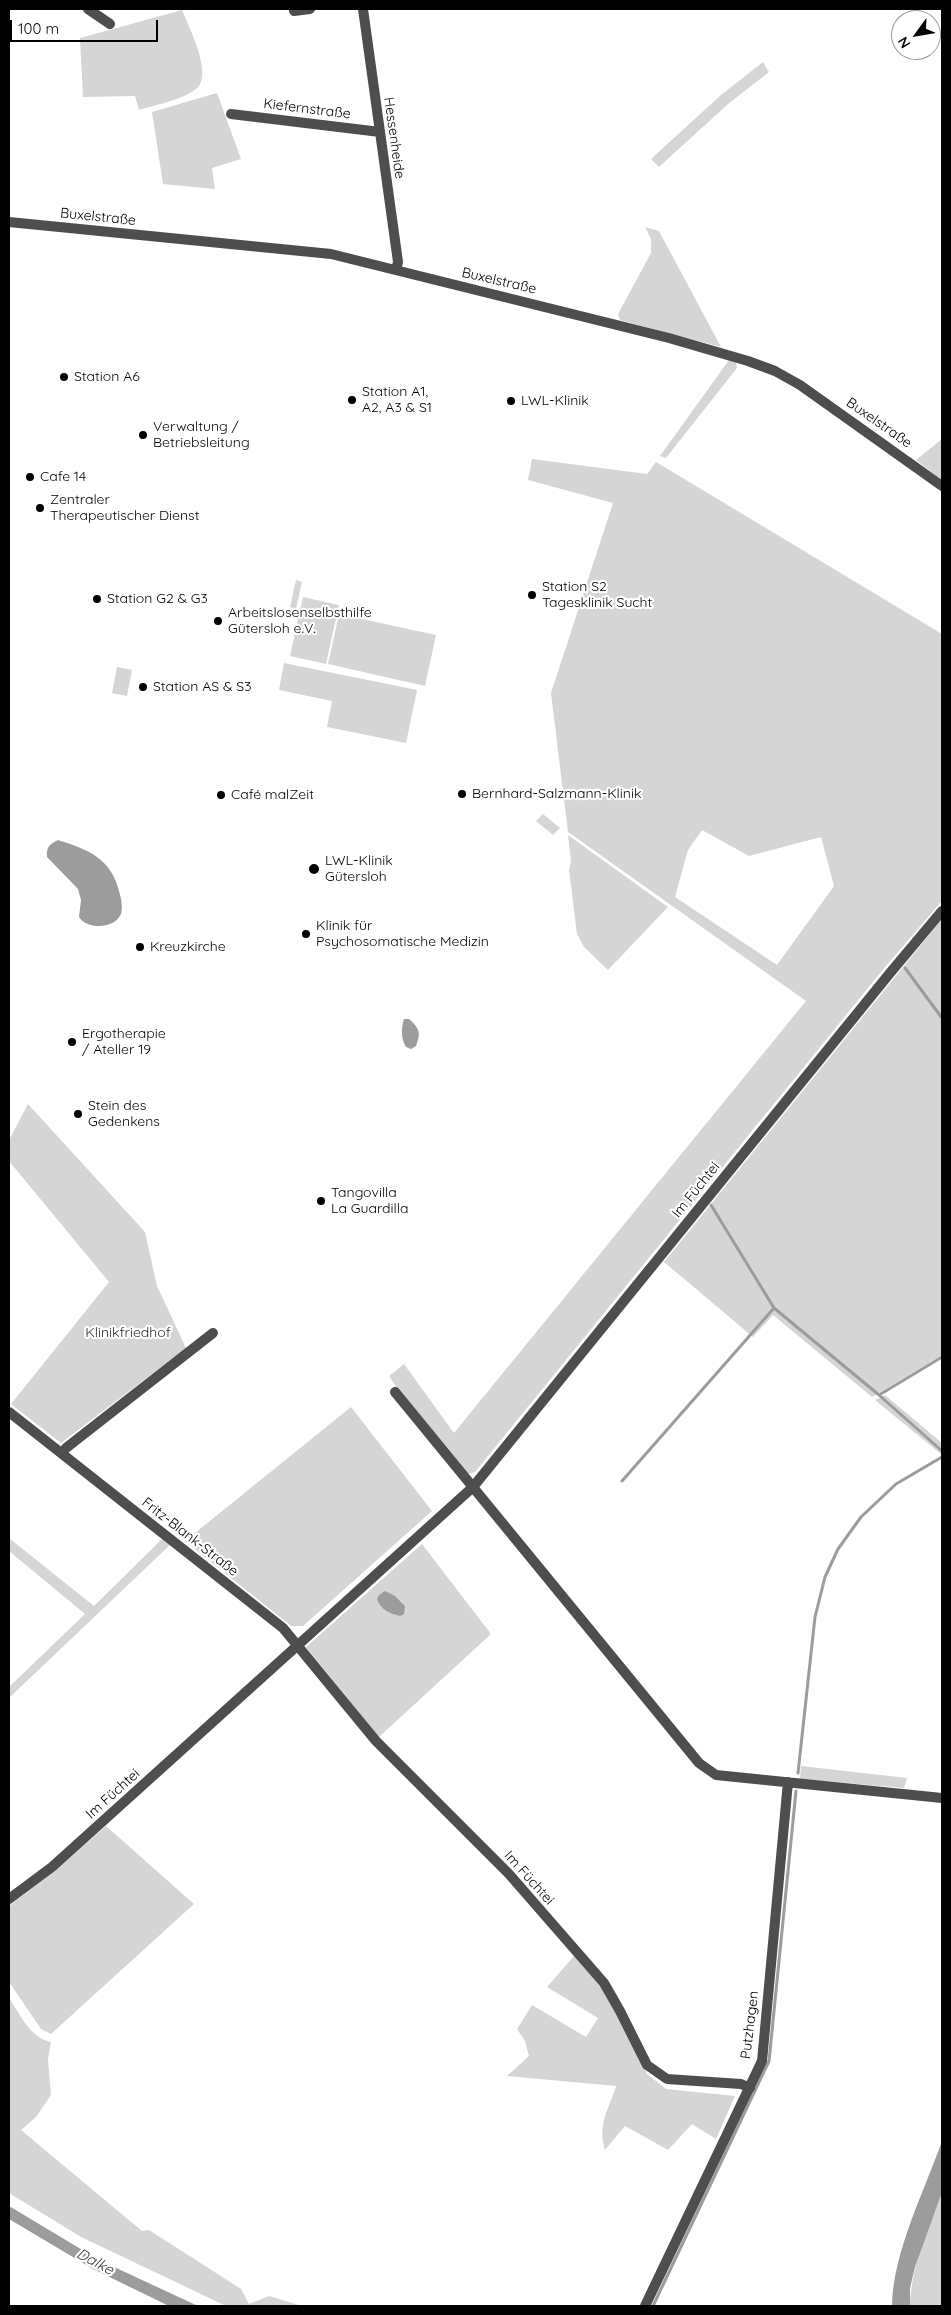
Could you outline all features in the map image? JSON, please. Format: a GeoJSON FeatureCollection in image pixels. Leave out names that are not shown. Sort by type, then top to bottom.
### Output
{"type":"FeatureCollection","features":[{"type":"Feature","properties":{"kind":"street"},"geometry":{"type":"LineString","coordinates":[[88,9],[110,24]]}},
{"type":"Feature","properties":{"kind":"street"},"geometry":{"type":"LineString","coordinates":[[294,11],[310,9]]}},
{"type":"Feature","properties":{"kind":"street","name":"Hessenheide"},"geometry":{"type":"LineString","coordinates":[[363,9],[398,262],[396,270]]}},
{"type":"Feature","properties":{"kind":"street","name":"Kiefernstraße"},"geometry":{"type":"LineString","coordinates":[[230,114],[380,132]]}},
{"type":"Feature","properties":{"kind":"street","name":"Buxelstraße"},"geometry":{"type":"LineString","coordinates":[[9,222],[331,254],[732,355],[774,371],[800,385],[942,486]]}},
{"type":"Feature","properties":{"kind":"street","name":"Im Füchtei"},"geometry":{"type":"LineString","coordinates":[[9,1899],[52,1867],[473,1487],[942,911]]}},
{"type":"Feature","properties":{"kind":"street"},"geometry":{"type":"LineString","coordinates":[[62,1453],[213,1333]]}},
{"type":"Feature","properties":{"kind":"street"},"geometry":{"type":"LineString","coordinates":[[395,1392],[461,1475],[473,1487],[699,1763],[716,1775],[942,1798]]}},
{"type":"Feature","properties":{"kind":"street","name":"Fritz-Blank-Straße"},"geometry":{"type":"LineString","coordinates":[[9,1412],[283,1628],[298,1644]]}},
{"type":"Feature","properties":{"kind":"street","name":"Im Füchtei"},"geometry":{"type":"LineString","coordinates":[[298,1644],[376,1741],[509,1874],[604,1983],[647,2065],[667,2079],[741,2084],[750,2088]]}},
{"type":"Feature","properties":{"kind":"street","name":"Putzhagen"},"geometry":{"type":"LineString","coordinates":[[645,2306],[762,2061],[788,1782]]}},
{"type":"Feature","properties":{"kind":"green space"},"geometry":{"type":"Polygon","coordinates":[[[182,10],[201,61],[202,80],[198,87],[186,95],[139,110],[135,96],[83,97],[80,38],[182,10]]]}},
{"type":"Feature","properties":{"kind":"green space"},"geometry":{"type":"Polygon","coordinates":[[[763,62],[769,72],[728,104],[659,167],[651,159],[721,95],[763,62]]]}},
{"type":"Feature","properties":{"kind":"green space"},"geometry":{"type":"Polygon","coordinates":[[[217,93],[241,159],[212,168],[215,189],[163,184],[152,112],[217,93]]]}},
{"type":"Feature","properties":{"kind":"green space"},"geometry":{"type":"Polygon","coordinates":[[[645,227],[659,231],[721,347],[620,320],[618,314],[651,253],[651,239],[645,227]]]}},
{"type":"Feature","properties":{"kind":"green space"},"geometry":{"type":"Polygon","coordinates":[[[729,360],[736,363],[737,368],[666,458],[660,456],[729,360]]]}},
{"type":"Feature","properties":{"kind":"green space"},"geometry":{"type":"Polygon","coordinates":[[[942,439],[942,480],[916,460],[942,439]]]}},
{"type":"Feature","properties":{"kind":"green space"},"geometry":{"type":"Polygon","coordinates":[[[532,459],[647,474],[656,462],[942,634],[942,901],[885,967],[475,1472],[468,1474],[406,1402],[389,1376],[404,1364],[454,1433],[806,1001],[568,832],[551,693],[613,503],[528,480],[532,459]],[[702,830],[688,850],[675,897],[777,965],[834,886],[821,837],[749,856],[702,830]]]}},
{"type":"Feature","properties":{"kind":"green space"},"geometry":{"type":"Polygon","coordinates":[[[296,580],[302,582],[296,609],[290,607],[296,580]]]}},
{"type":"Feature","properties":{"kind":"green space"},"geometry":{"type":"Polygon","coordinates":[[[303,597],[339,605],[326,664],[290,656],[303,597]]]}},
{"type":"Feature","properties":{"kind":"green space"},"geometry":{"type":"Polygon","coordinates":[[[339,614],[436,635],[425,686],[328,664],[339,614]]]}},
{"type":"Feature","properties":{"kind":"green space"},"geometry":{"type":"Polygon","coordinates":[[[284,663],[417,690],[406,743],[327,727],[332,701],[279,690],[284,663]]]}},
{"type":"Feature","properties":{"kind":"green space"},"geometry":{"type":"Polygon","coordinates":[[[117,667],[132,670],[127,696],[112,693],[117,667]]]}},
{"type":"Feature","properties":{"kind":"green space"},"geometry":{"type":"Polygon","coordinates":[[[543,814],[560,828],[553,835],[536,821],[543,814]]]}},
{"type":"Feature","properties":{"kind":"green space"},"geometry":{"type":"Polygon","coordinates":[[[568,835],[668,907],[608,970],[584,947],[577,934],[569,870],[571,862],[568,835]]]}},
{"type":"Feature","properties":{"kind":"green space"},"geometry":{"type":"Polygon","coordinates":[[[942,919],[942,1355],[872,1397],[773,1315],[753,1337],[664,1262],[942,919]]]}},
{"type":"Feature","properties":{"kind":"green space","name":"Klinikfriedhof"},"geometry":{"type":"Polygon","coordinates":[[[28,1104],[145,1232],[157,1286],[186,1348],[61,1443],[11,1404],[109,1282],[9,1161],[9,1140],[28,1104]]]}},
{"type":"Feature","properties":{"kind":"green space"},"geometry":{"type":"Polygon","coordinates":[[[885,1395],[942,1443],[942,1455],[875,1400],[885,1395]]]}},
{"type":"Feature","properties":{"kind":"green space"},"geometry":{"type":"Polygon","coordinates":[[[351,1407],[432,1511],[303,1626],[291,1626],[185,1541],[351,1407]]]}},
{"type":"Feature","properties":{"kind":"green space"},"geometry":{"type":"Polygon","coordinates":[[[9,1538],[94,1606],[162,1539],[170,1545],[9,1698],[9,1687],[85,1614],[9,1551],[9,1538]]]}},
{"type":"Feature","properties":{"kind":"green space"},"geometry":{"type":"Polygon","coordinates":[[[422,1544],[491,1634],[379,1737],[306,1647],[422,1544]]]}},
{"type":"Feature","properties":{"kind":"green space"},"geometry":{"type":"Polygon","coordinates":[[[801,1766],[907,1778],[904,1788],[800,1779],[801,1766]]]}},
{"type":"Feature","properties":{"kind":"green space"},"geometry":{"type":"Polygon","coordinates":[[[106,1826],[194,1904],[51,2034],[41,2029],[9,1982],[9,1906],[54,1872],[106,1826]]]}},
{"type":"Feature","properties":{"kind":"green space"},"geometry":{"type":"Polygon","coordinates":[[[574,1956],[601,1986],[617,2013],[647,2074],[666,2089],[735,2096],[716,2139],[692,2124],[668,2150],[625,2126],[605,2150],[602,2132],[603,2124],[616,2086],[507,2076],[529,2056],[525,2041],[517,2029],[532,2005],[586,2037],[598,2018],[547,1987],[574,1956]]]}},
{"type":"Feature","properties":{"kind":"green space"},"geometry":{"type":"Polygon","coordinates":[[[9,1998],[31,2031],[44,2040],[51,2042],[48,2059],[51,2095],[36,2117],[21,2130],[142,2231],[149,2230],[241,2289],[249,2304],[269,2296],[302,2306],[226,2306],[81,2237],[9,2193],[9,1998]]]}},
{"type":"Feature","properties":{"kind":"green space"},"geometry":{"type":"Polygon","coordinates":[[[942,2192],[942,2306],[910,2306],[913,2277],[917,2262],[942,2192]]]}},
{"type":"Feature","properties":{"kind":"water"},"geometry":{"type":"Polygon","coordinates":[[[58,840],[88,851],[110,870],[122,905],[121,914],[113,923],[94,926],[79,917],[81,900],[78,889],[47,857],[49,846],[58,840]]]}},
{"type":"Feature","properties":{"kind":"water"},"geometry":{"type":"Polygon","coordinates":[[[404,1019],[409,1019],[419,1031],[416,1046],[411,1049],[406,1047],[402,1037],[404,1019]]]}},
{"type":"Feature","properties":{"kind":"water"},"geometry":{"type":"Polygon","coordinates":[[[385,1591],[395,1596],[405,1606],[404,1614],[400,1616],[392,1614],[381,1606],[377,1599],[385,1591]]]}},
{"type":"Feature","properties":{"kind":"water"},"geometry":{"type":"Polygon","coordinates":[[[942,2141],[942,2192],[915,2267],[910,2288],[910,2306],[892,2306],[894,2285],[904,2244],[942,2141]]]}},
{"type":"Feature","properties":{"kind":"water","name":"Dalke"},"geometry":{"type":"Polygon","coordinates":[[[9,2206],[99,2260],[198,2306],[169,2306],[93,2269],[9,2219],[9,2206]]]}},
{"type":"Feature","properties":{"kind":"waterway"},"geometry":{"type":"LineString","coordinates":[[905,968],[942,1018]]}},
{"type":"Feature","properties":{"kind":"waterway"},"geometry":{"type":"LineString","coordinates":[[711,1205],[774,1308],[879,1395],[942,1357]]}},
{"type":"Feature","properties":{"kind":"waterway"},"geometry":{"type":"LineString","coordinates":[[622,1481],[774,1308]]}},
{"type":"Feature","properties":{"kind":"waterway"},"geometry":{"type":"LineString","coordinates":[[879,1395],[942,1451]]}},
{"type":"Feature","properties":{"kind":"waterway"},"geometry":{"type":"LineString","coordinates":[[798,1773],[815,1617],[825,1577],[838,1549],[861,1517],[896,1484],[942,1457]]}},
{"type":"Feature","properties":{"kind":"waterway"},"geometry":{"type":"LineString","coordinates":[[653,2306],[769,2061],[796,1791]]}},
{"type":"Feature","properties":{"kind":"place","name":"Station A6"},"geometry":{"type":"Point","coordinates":[64,377]}},
{"type":"Feature","properties":{"kind":"place","name":"Station A1, A2, A3 & S1"},"geometry":{"type":"Point","coordinates":[352,400]}},
{"type":"Feature","properties":{"kind":"place","name":"LWL-Klinik"},"geometry":{"type":"Point","coordinates":[511,401]}},
{"type":"Feature","properties":{"kind":"place","name":"Verwaltung / Betriebsleitung"},"geometry":{"type":"Point","coordinates":[143,435]}},
{"type":"Feature","properties":{"kind":"place","name":"Cafe 14"},"geometry":{"type":"Point","coordinates":[30,477]}},
{"type":"Feature","properties":{"kind":"place","name":"Zentraler Therapeutischer Dienst"},"geometry":{"type":"Point","coordinates":[40,508]}},
{"type":"Feature","properties":{"kind":"place","name":"Station S2 Tagesklinik Sucht"},"geometry":{"type":"Point","coordinates":[532,595]}},
{"type":"Feature","properties":{"kind":"place","name":"Station G2 & G3"},"geometry":{"type":"Point","coordinates":[97,599]}},
{"type":"Feature","properties":{"kind":"place","name":"Arbeitslosenselbsthilfe Gütersloh e.V."},"geometry":{"type":"Point","coordinates":[218,621]}},
{"type":"Feature","properties":{"kind":"place","name":"Station AS & S3"},"geometry":{"type":"Point","coordinates":[143,687]}},
{"type":"Feature","properties":{"kind":"place","name":"Bernhard-Salzmann-Klinik"},"geometry":{"type":"Point","coordinates":[462,794]}},
{"type":"Feature","properties":{"kind":"place","name":"Café malZeit"},"geometry":{"type":"Point","coordinates":[221,795]}},
{"type":"Feature","properties":{"kind":"place","name":"LWL-Klinik Gütersloh"},"geometry":{"type":"Point","coordinates":[314,869]}},
{"type":"Feature","properties":{"kind":"place","name":"Klinik für Psychosomatische Medizin"},"geometry":{"type":"Point","coordinates":[306,934]}},
{"type":"Feature","properties":{"kind":"place","name":"Kreuzkirche"},"geometry":{"type":"Point","coordinates":[140,947]}},
{"type":"Feature","properties":{"kind":"place","name":"Ergotherapie / Ateller 19"},"geometry":{"type":"Point","coordinates":[72,1042]}},
{"type":"Feature","properties":{"kind":"place","name":"Stein des Gedenkens"},"geometry":{"type":"Point","coordinates":[78,1114]}},
{"type":"Feature","properties":{"kind":"place","name":"Tangovilla La Guardilla"},"geometry":{"type":"Point","coordinates":[321,1201]}}]}
